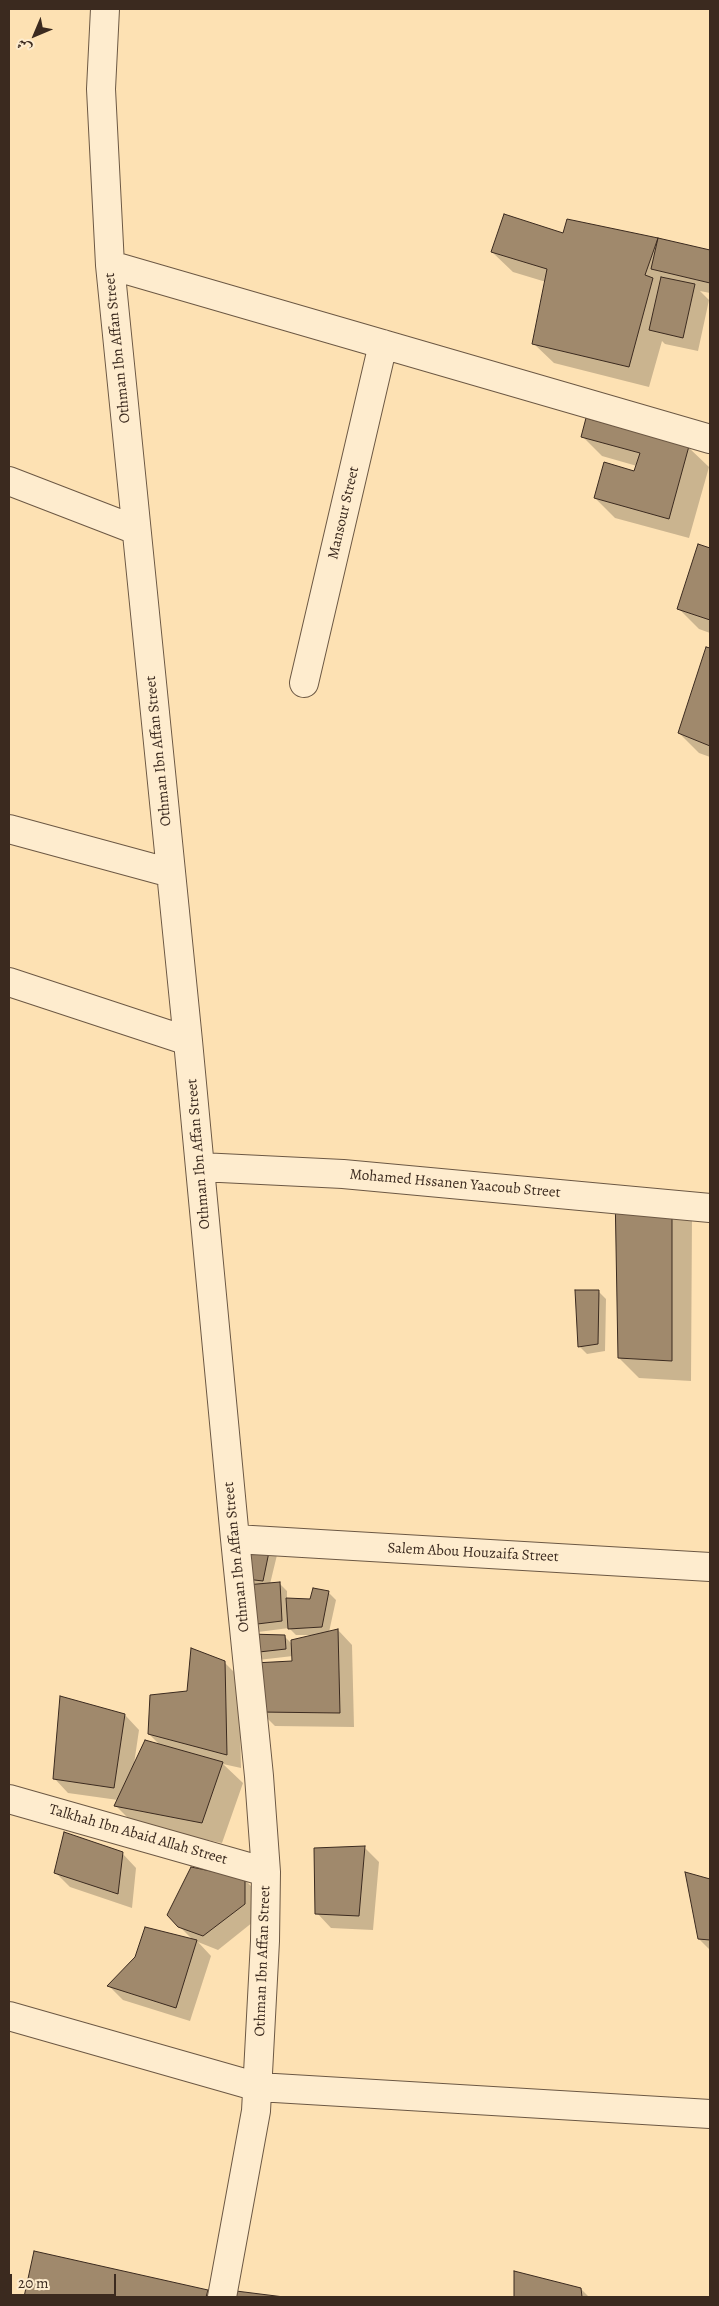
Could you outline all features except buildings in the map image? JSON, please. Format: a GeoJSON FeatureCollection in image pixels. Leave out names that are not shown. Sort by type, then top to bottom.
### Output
{"type":"FeatureCollection","features":[{"type":"Feature","properties":{"kind":"street","name":"Othman Ibn Affan Street"},"geometry":{"type":"LineString","coordinates":[[105,9],[101,89],[110,265],[188,1041],[259,1776],[266,1872],[265,1941],[258,2087],[238,2214],[222,2297]]}},
{"type":"Feature","properties":{"kind":"street"},"geometry":{"type":"LineString","coordinates":[[110,265],[710,439]]}},
{"type":"Feature","properties":{"kind":"street","name":"Mansour Street"},"geometry":{"type":"LineString","coordinates":[[304,683],[383,344]]}},
{"type":"Feature","properties":{"kind":"street"},"geometry":{"type":"LineString","coordinates":[[9,481],[136,530]]}},
{"type":"Feature","properties":{"kind":"street"},"geometry":{"type":"LineString","coordinates":[[9,830],[171,873]]}},
{"type":"Feature","properties":{"kind":"street"},"geometry":{"type":"LineString","coordinates":[[9,982],[188,1041]]}},
{"type":"Feature","properties":{"kind":"street","name":"Mohamed Hssanen Yaacoub Street"},"geometry":{"type":"LineString","coordinates":[[200,1167],[343,1174],[710,1208]]}},
{"type":"Feature","properties":{"kind":"street","name":"Salem Abou Houzaifa Street"},"geometry":{"type":"LineString","coordinates":[[235,1539],[710,1567]]}},
{"type":"Feature","properties":{"kind":"street","name":"Talkhah Ibn Abaid Allah Street"},"geometry":{"type":"LineString","coordinates":[[9,1799],[266,1872]]}},
{"type":"Feature","properties":{"kind":"street"},"geometry":{"type":"LineString","coordinates":[[9,2016],[258,2087],[710,2114]]}}]}
